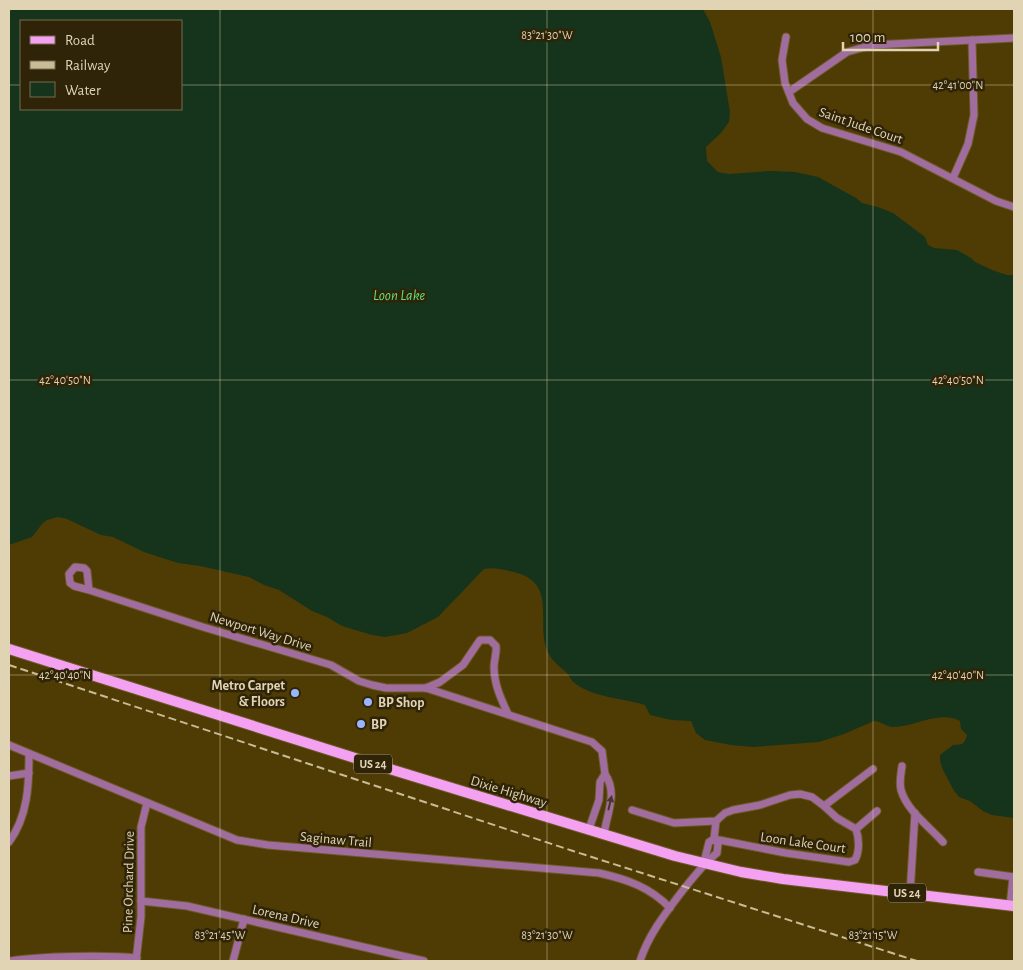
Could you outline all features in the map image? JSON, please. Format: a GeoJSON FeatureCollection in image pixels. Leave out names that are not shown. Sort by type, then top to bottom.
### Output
{"type":"FeatureCollection","features":[{"type":"Feature","properties":{"kind":"main road","name":"Dixie Highway"},"geometry":{"type":"LineString","coordinates":[[9,648],[393,770],[675,856],[741,872],[783,879],[1012,906]]}},
{"type":"Feature","properties":{"kind":"street","name":"Saint Jude Court"},"geometry":{"type":"LineString","coordinates":[[786,37],[782,60],[785,83],[793,104],[807,119],[822,128],[892,148],[996,201],[1014,207]]}},
{"type":"Feature","properties":{"kind":"street"},"geometry":{"type":"LineString","coordinates":[[789,92],[847,52],[872,45],[1014,38]]}},
{"type":"Feature","properties":{"kind":"street"},"geometry":{"type":"LineString","coordinates":[[953,178],[968,144],[974,115],[972,40]]}},
{"type":"Feature","properties":{"kind":"street","name":"Newport Way Drive"},"geometry":{"type":"LineString","coordinates":[[90,590],[203,627],[332,665],[359,682],[386,688],[426,688],[592,742],[602,751],[605,774],[610,782],[612,794],[604,834]]}},
{"type":"Feature","properties":{"kind":"street","name":"Newport Way Drive"},"geometry":{"type":"LineString","coordinates":[[426,688],[440,682],[463,665],[480,640],[490,640],[496,646],[495,678],[498,691],[508,714]]}},
{"type":"Feature","properties":{"kind":"street","name":"Saginaw Trail"},"geometry":{"type":"LineString","coordinates":[[9,745],[226,836],[251,843],[546,868],[613,876],[642,886],[670,908]]}},
{"type":"Feature","properties":{"kind":"street"},"geometry":{"type":"LineString","coordinates":[[9,842],[16,833],[29,791],[29,754]]}},
{"type":"Feature","properties":{"kind":"street"},"geometry":{"type":"LineString","coordinates":[[902,766],[900,783],[902,792],[915,813],[943,842]]}},
{"type":"Feature","properties":{"kind":"street"},"geometry":{"type":"LineString","coordinates":[[824,806],[873,769]]}},
{"type":"Feature","properties":{"kind":"street"},"geometry":{"type":"LineString","coordinates":[[9,776],[29,774]]}},
{"type":"Feature","properties":{"kind":"street","name":"Newport Way Drive"},"geometry":{"type":"LineString","coordinates":[[590,829],[599,800],[600,782],[605,774]]}},
{"type":"Feature","properties":{"kind":"street"},"geometry":{"type":"LineString","coordinates":[[640,961],[652,933],[704,862],[717,853],[718,844],[714,839],[716,822],[725,813],[760,806],[790,795],[800,794],[812,797],[837,818],[856,828],[877,810]]}},
{"type":"Feature","properties":{"kind":"street","name":"Pine Orchard Drive"},"geometry":{"type":"LineString","coordinates":[[137,960],[141,900],[140,843],[147,803]]}},
{"type":"Feature","properties":{"kind":"street"},"geometry":{"type":"LineString","coordinates":[[632,810],[674,823],[716,822]]}},
{"type":"Feature","properties":{"kind":"street"},"geometry":{"type":"LineString","coordinates":[[910,894],[915,813]]}},
{"type":"Feature","properties":{"kind":"street","name":"Loon Lake Court"},"geometry":{"type":"LineString","coordinates":[[714,839],[786,853],[852,861],[858,857],[856,828]]}},
{"type":"Feature","properties":{"kind":"street"},"geometry":{"type":"LineString","coordinates":[[704,862],[709,842],[714,839]]}},
{"type":"Feature","properties":{"kind":"street"},"geometry":{"type":"LineString","coordinates":[[978,872],[1014,877],[1012,906]]}},
{"type":"Feature","properties":{"kind":"street","name":"Lorena Drive"},"geometry":{"type":"LineString","coordinates":[[141,900],[187,906],[424,961]]}},
{"type":"Feature","properties":{"kind":"street"},"geometry":{"type":"LineString","coordinates":[[233,961],[244,919]]}},
{"type":"Feature","properties":{"kind":"street"},"geometry":{"type":"LineString","coordinates":[[11,961],[84,956],[113,956],[137,960]]}},
{"type":"Feature","properties":{"kind":"water","name":"Loon Lake"},"geometry":{"type":"Polygon","coordinates":[[[16,9],[703,9],[710,22],[721,57],[730,112],[729,122],[721,133],[706,147],[707,161],[718,172],[729,174],[770,171],[795,172],[818,177],[862,203],[893,213],[925,237],[928,245],[934,248],[957,250],[992,270],[1007,275],[1014,275],[1014,818],[992,815],[983,811],[970,801],[959,797],[953,789],[943,770],[940,755],[953,745],[964,743],[967,735],[961,729],[960,721],[952,718],[935,718],[910,725],[893,727],[874,721],[819,742],[753,747],[705,740],[696,733],[691,721],[671,720],[650,715],[645,705],[600,695],[584,689],[574,683],[566,672],[552,659],[546,648],[542,597],[538,587],[529,578],[514,572],[484,569],[438,617],[407,633],[385,637],[342,626],[312,611],[279,590],[249,577],[178,563],[144,552],[113,537],[101,535],[67,519],[58,517],[47,520],[32,537],[9,545],[9,11],[16,9]]]}},
{"type":"Feature","properties":{"kind":"railway"},"geometry":{"type":"LineString","coordinates":[[9,665],[573,851],[917,961]]}},
{"type":"Feature","properties":{"kind":"place","name":"Metro Carpet & Floors"},"geometry":{"type":"Point","coordinates":[295,693]}},
{"type":"Feature","properties":{"kind":"place","name":"BP Shop"},"geometry":{"type":"Point","coordinates":[368,702]}},
{"type":"Feature","properties":{"kind":"place","name":"BP"},"geometry":{"type":"Point","coordinates":[361,724]}}]}
